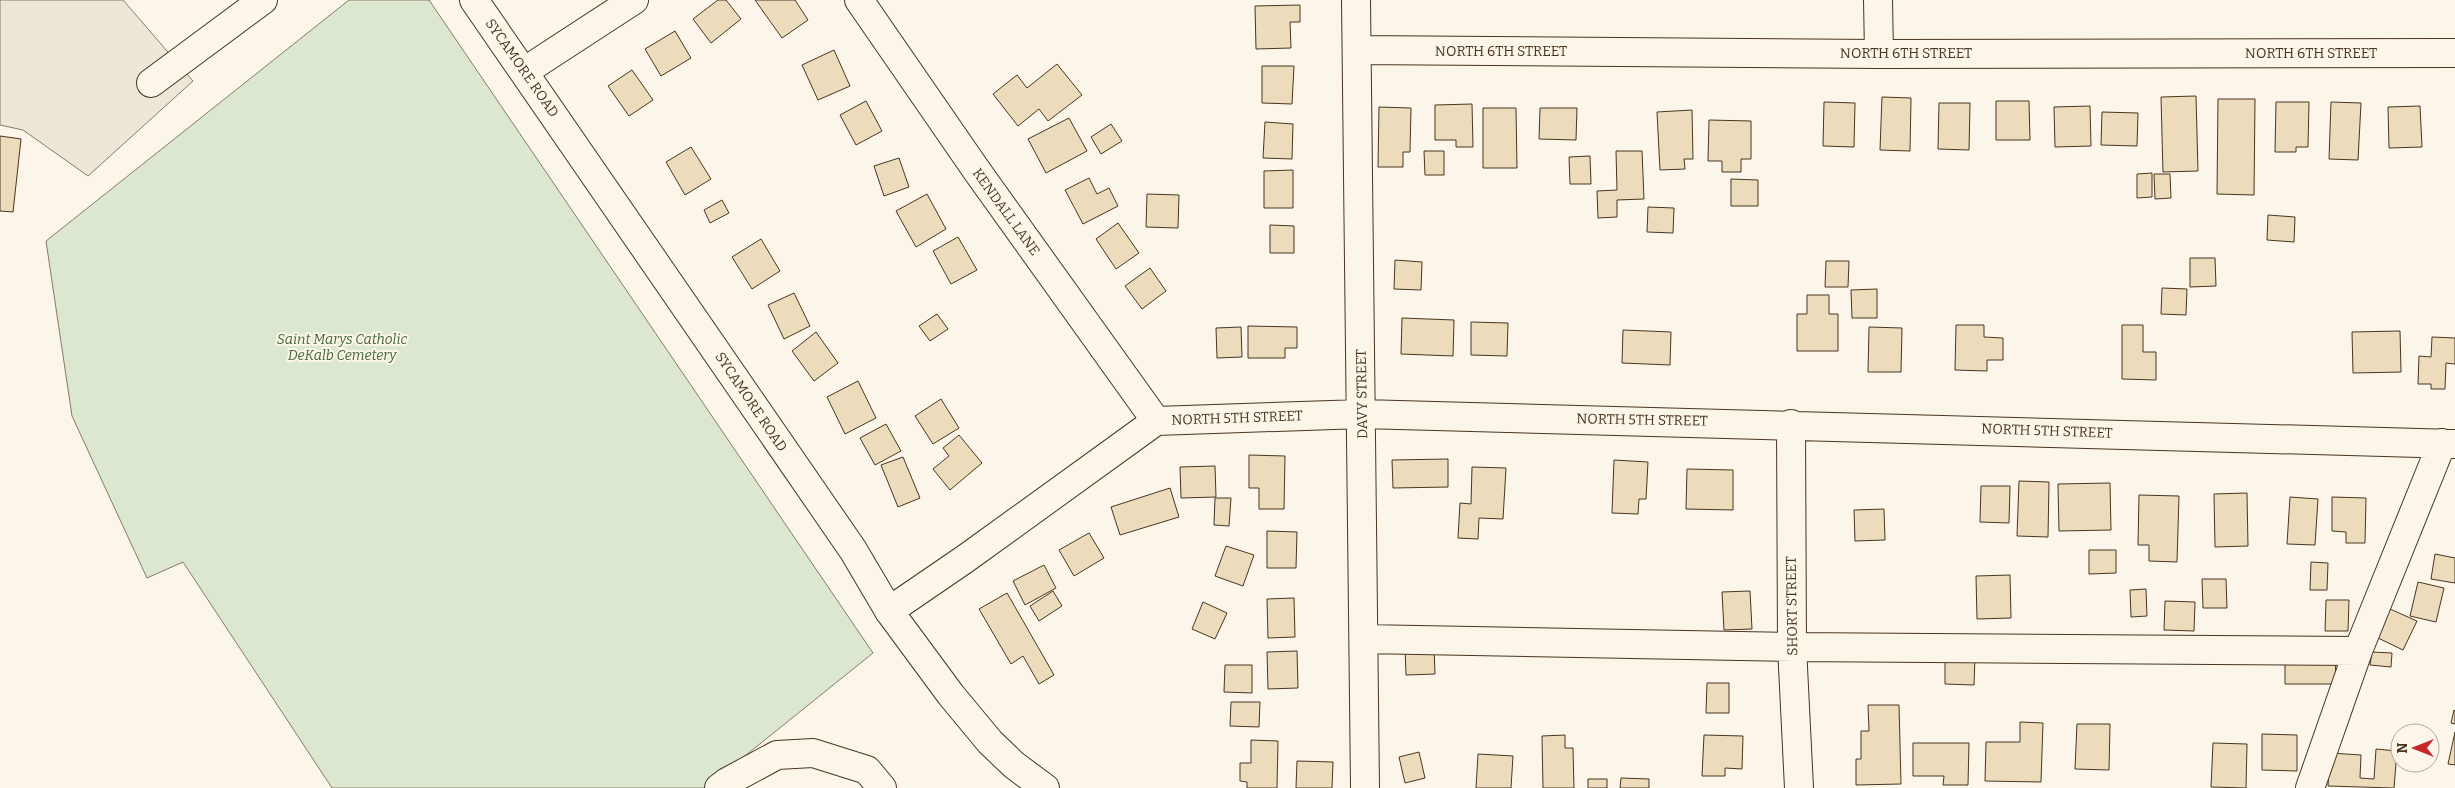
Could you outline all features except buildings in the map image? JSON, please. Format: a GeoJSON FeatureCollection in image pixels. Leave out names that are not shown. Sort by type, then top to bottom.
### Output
{"type":"FeatureCollection","features":[{"type":"Feature","properties":{"kind":"street"},"geometry":{"type":"LineString","coordinates":[[151,83],[263,0]]}},
{"type":"Feature","properties":{"kind":"street","name":"SYCAMORE ROAD"},"geometry":{"type":"LineString","coordinates":[[474,0],[525,71],[847,542],[889,611],[950,695],[990,742],[1014,765],[1045,788]]}},
{"type":"Feature","properties":{"kind":"street"},"geometry":{"type":"LineString","coordinates":[[525,71],[634,0]]}},
{"type":"Feature","properties":{"kind":"street","name":"KENDALL LANE"},"geometry":{"type":"LineString","coordinates":[[860,0],[977,171],[1156,420]]}},
{"type":"Feature","properties":{"kind":"street","name":"DAVY STREET"},"geometry":{"type":"LineString","coordinates":[[1356,0],[1365,788]]}},
{"type":"Feature","properties":{"kind":"street"},"geometry":{"type":"LineString","coordinates":[[1878,0],[1879,54]]}},
{"type":"Feature","properties":{"kind":"street","name":"NORTH 6TH STREET"},"geometry":{"type":"LineString","coordinates":[[1357,50],[1879,54],[2455,53]]}},
{"type":"Feature","properties":{"kind":"street","name":"NORTH 5TH STREET"},"geometry":{"type":"LineString","coordinates":[[889,611],[965,559],[1156,420],[1362,414],[2448,443]]}},
{"type":"Feature","properties":{"kind":"street","name":"SHORT STREET"},"geometry":{"type":"LineString","coordinates":[[1791,424],[1792,647],[1799,788]]}},
{"type":"Feature","properties":{"kind":"street"},"geometry":{"type":"LineString","coordinates":[[2310,788],[2358,651],[2448,443]]}},
{"type":"Feature","properties":{"kind":"street"},"geometry":{"type":"LineString","coordinates":[[1364,639],[1792,647],[2358,651]]}},
{"type":"Feature","properties":{"kind":"street"},"geometry":{"type":"LineString","coordinates":[[719,788],[726,782],[777,755],[812,753],[867,770],[882,788]]}},
{"type":"Feature","properties":{"kind":"green space","name":"Saint Marys Catholic DeKalb Cemetery"},"geometry":{"type":"Polygon","coordinates":[[[349,0],[429,0],[873,653],[705,788],[332,788],[183,562],[147,578],[72,416],[46,241],[349,0]]]}},
{"type":"Feature","properties":{"kind":"shaded area"},"geometry":{"type":"Polygon","coordinates":[[[0,0],[123,0],[193,81],[88,176],[23,130],[0,125],[0,0]]]}}]}
